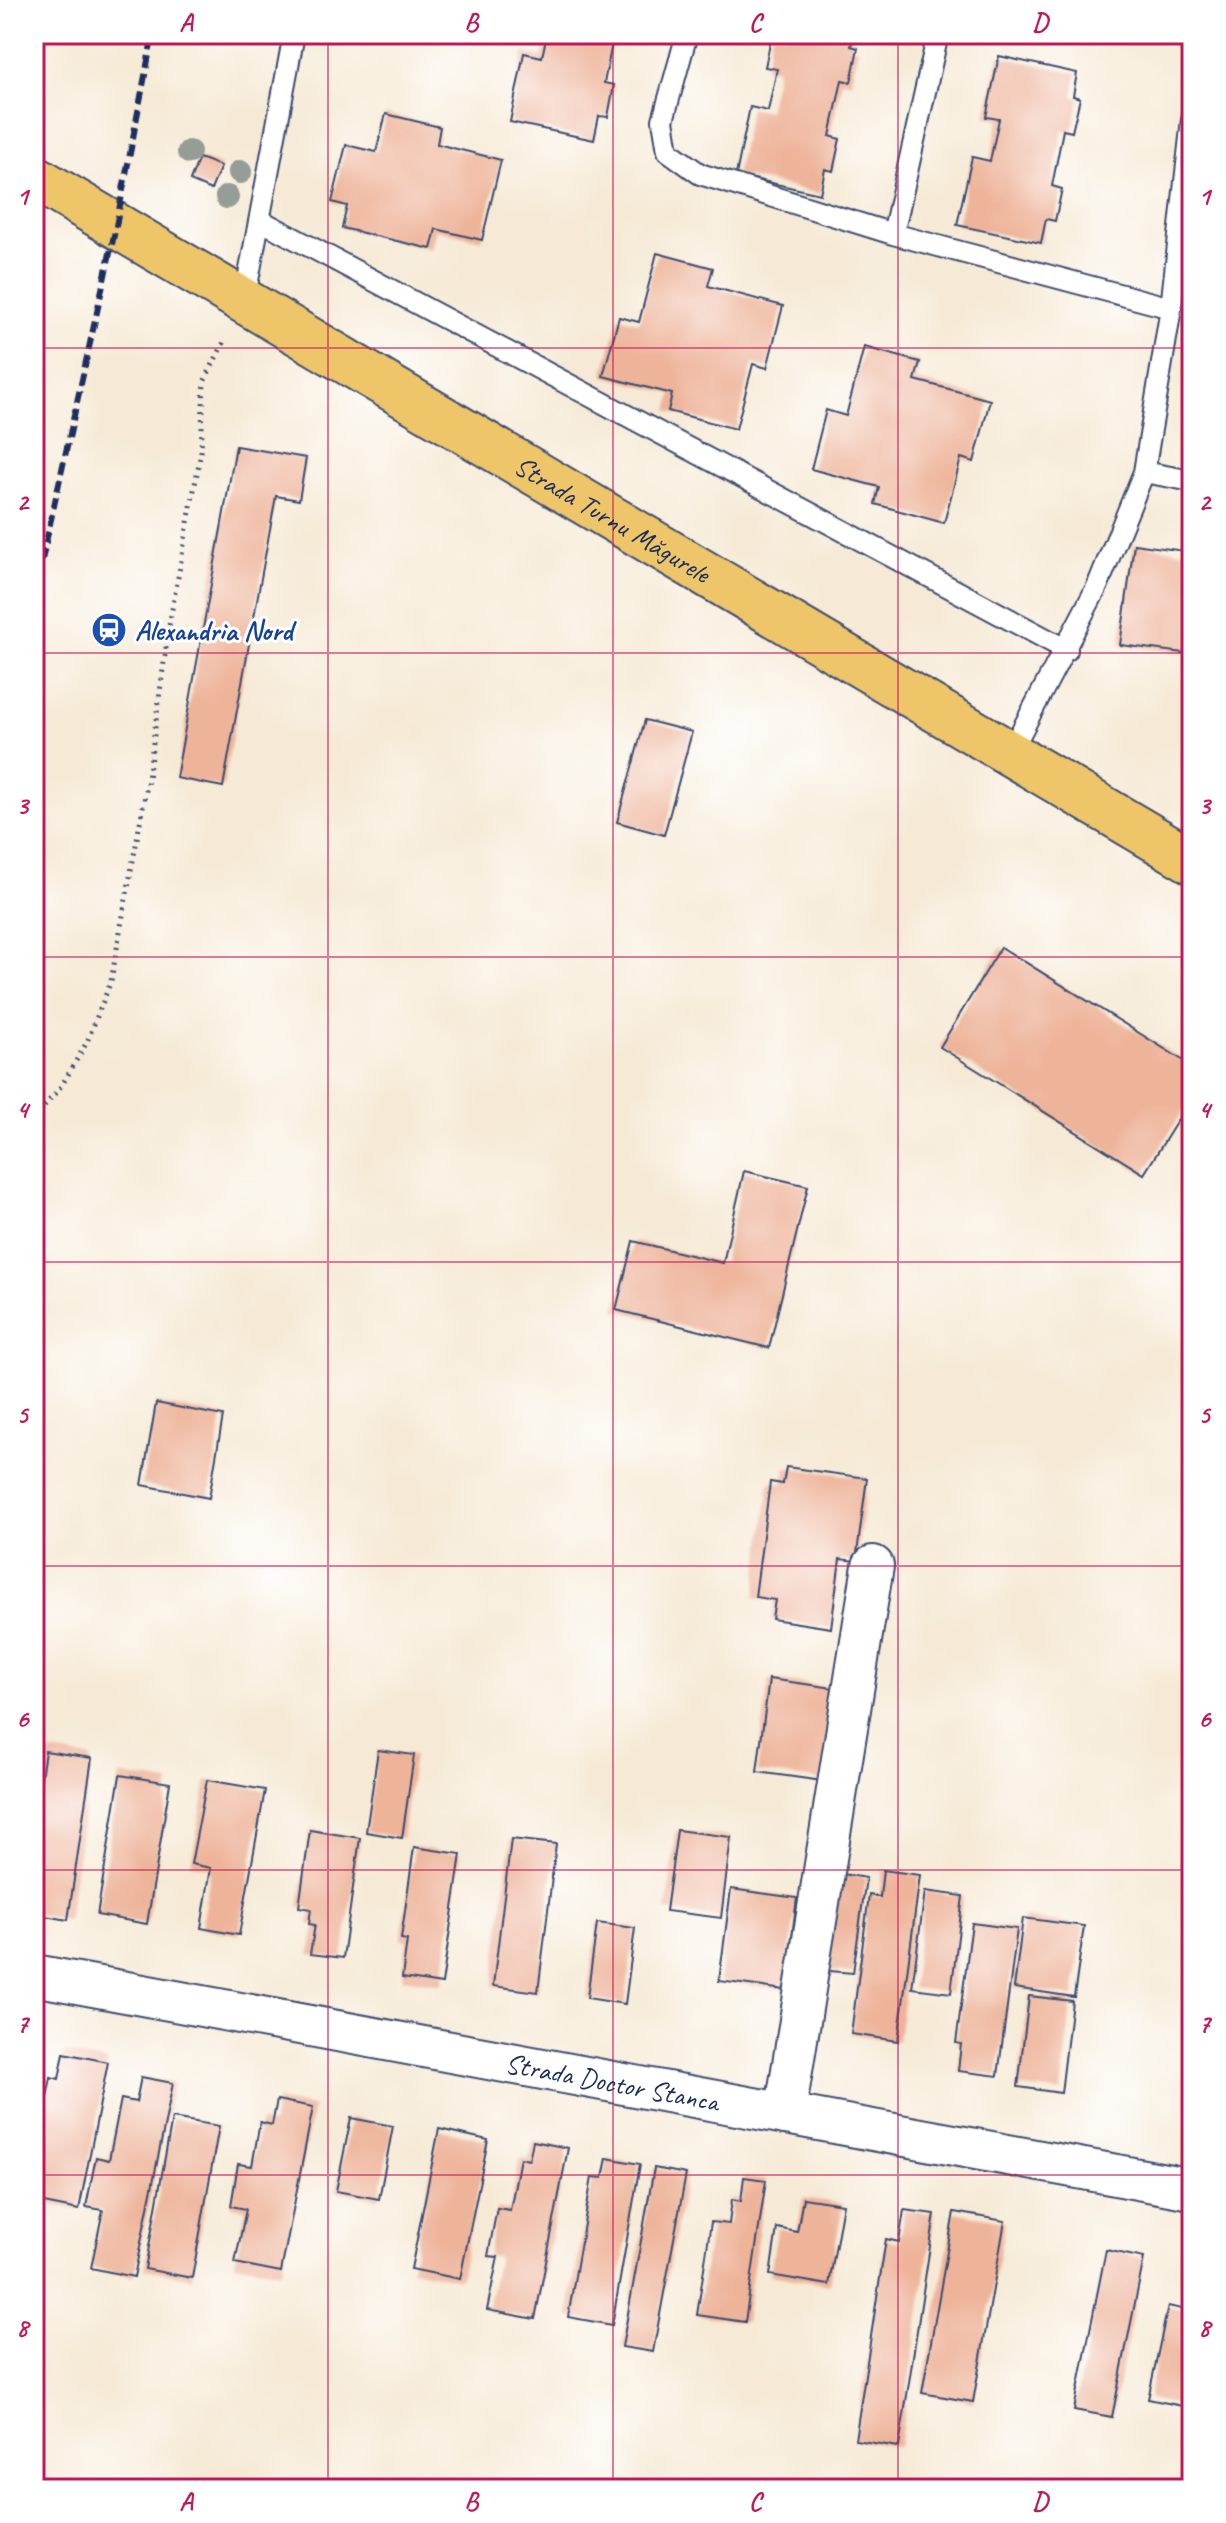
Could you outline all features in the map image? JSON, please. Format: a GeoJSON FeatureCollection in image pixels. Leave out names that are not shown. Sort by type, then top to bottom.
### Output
{"type":"FeatureCollection","features":[{"type":"Feature","properties":{"kind":"main road","name":"Strada Turnu Măgurele"},"geometry":{"type":"LineString","coordinates":[[34,177],[1192,861]]}},
{"type":"Feature","properties":{"kind":"street"},"geometry":{"type":"LineString","coordinates":[[785,2114],[873,1566]]}},
{"type":"Feature","properties":{"kind":"street","name":"Strada Doctor Stanca"},"geometry":{"type":"LineString","coordinates":[[34,1975],[1192,2189]]}},
{"type":"Feature","properties":{"kind":"lane"},"geometry":{"type":"LineString","coordinates":[[244,302],[294,34]]}},
{"type":"Feature","properties":{"kind":"lane"},"geometry":{"type":"LineString","coordinates":[[687,34],[663,120],[668,151],[700,174],[893,234],[1171,308]]}},
{"type":"Feature","properties":{"kind":"lane"},"geometry":{"type":"LineString","coordinates":[[893,234],[938,34]]}},
{"type":"Feature","properties":{"kind":"lane"},"geometry":{"type":"LineString","coordinates":[[1177,34],[1192,38]]}},
{"type":"Feature","properties":{"kind":"lane"},"geometry":{"type":"LineString","coordinates":[[1009,755],[1067,650],[1144,472],[1171,308],[1192,119]]}},
{"type":"Feature","properties":{"kind":"lane"},"geometry":{"type":"LineString","coordinates":[[260,220],[1067,650]]}},
{"type":"Feature","properties":{"kind":"lane"},"geometry":{"type":"LineString","coordinates":[[1144,472],[1192,481]]}},
{"type":"Feature","properties":{"kind":"path"},"geometry":{"type":"LineString","coordinates":[[34,1119],[62,1085],[87,1042],[111,981],[148,779],[169,626],[201,452],[204,382],[244,302]]}},
{"type":"Feature","properties":{"kind":"building"},"geometry":{"type":"Polygon","coordinates":[[[547,34],[614,34],[604,83],[614,85],[608,117],[599,116],[594,140],[510,122],[524,53],[542,57],[547,34]]]}},
{"type":"Feature","properties":{"kind":"building"},"geometry":{"type":"Polygon","coordinates":[[[772,34],[854,34],[851,46],[858,48],[851,82],[842,80],[830,136],[840,139],[833,171],[825,169],[820,194],[736,175],[750,107],[768,111],[777,69],[765,67],[772,34]]]}},
{"type":"Feature","properties":{"kind":"building"},"geometry":{"type":"Polygon","coordinates":[[[999,56],[1077,73],[1073,96],[1080,98],[1072,132],[1063,130],[1052,186],[1062,189],[1055,221],[1046,219],[1041,243],[957,225],[972,157],[990,161],[999,119],[986,117],[999,56]]]}},
{"type":"Feature","properties":{"kind":"building"},"geometry":{"type":"Polygon","coordinates":[[[386,114],[440,127],[437,144],[501,160],[482,240],[436,229],[431,249],[342,228],[347,206],[332,202],[346,145],[376,152],[386,114]]]}},
{"type":"Feature","properties":{"kind":"building"},"geometry":{"type":"Polygon","coordinates":[[[199,158],[221,166],[211,190],[190,181],[199,158]]]}},
{"type":"Feature","properties":{"kind":"building"},"geometry":{"type":"Polygon","coordinates":[[[657,253],[713,268],[708,286],[783,306],[767,368],[753,364],[736,429],[668,411],[672,394],[603,376],[619,317],[639,322],[657,253]]]}},
{"type":"Feature","properties":{"kind":"building"},"geometry":{"type":"Polygon","coordinates":[[[864,347],[920,362],[915,380],[990,400],[974,462],[961,458],[944,523],[875,504],[879,487],[811,469],[826,410],[846,416],[864,347]]]}},
{"type":"Feature","properties":{"kind":"building"},"geometry":{"type":"Polygon","coordinates":[[[236,446],[306,458],[299,500],[276,496],[223,787],[176,778],[236,446]]]}},
{"type":"Feature","properties":{"kind":"building"},"geometry":{"type":"Polygon","coordinates":[[[1134,544],[1192,552],[1192,654],[1120,645],[1134,544]]]}},
{"type":"Feature","properties":{"kind":"building"},"geometry":{"type":"Polygon","coordinates":[[[645,720],[692,732],[664,835],[617,822],[645,720]]]}},
{"type":"Feature","properties":{"kind":"building"},"geometry":{"type":"Polygon","coordinates":[[[1001,947],[1192,1066],[1192,1097],[1144,1174],[940,1047],[1001,947]]]}},
{"type":"Feature","properties":{"kind":"building"},"geometry":{"type":"Polygon","coordinates":[[[744,1171],[808,1186],[769,1348],[616,1310],[633,1241],[723,1263],[744,1171]]]}},
{"type":"Feature","properties":{"kind":"building"},"geometry":{"type":"Polygon","coordinates":[[[156,1403],[223,1416],[209,1498],[142,1485],[156,1403]]]}},
{"type":"Feature","properties":{"kind":"building"},"geometry":{"type":"Polygon","coordinates":[[[786,1467],[867,1478],[856,1561],[840,1559],[831,1628],[772,1619],[775,1600],[755,1597],[770,1482],[783,1484],[786,1467]]]}},
{"type":"Feature","properties":{"kind":"building"},"geometry":{"type":"Polygon","coordinates":[[[769,1679],[834,1688],[823,1781],[757,1772],[769,1679]]]}},
{"type":"Feature","properties":{"kind":"building"},"geometry":{"type":"Polygon","coordinates":[[[378,1750],[414,1755],[402,1838],[366,1832],[378,1750]]]}},
{"type":"Feature","properties":{"kind":"building"},"geometry":{"type":"Polygon","coordinates":[[[45,1751],[92,1758],[68,1920],[34,1914],[34,1824],[45,1751]]]}},
{"type":"Feature","properties":{"kind":"building"},"geometry":{"type":"Polygon","coordinates":[[[120,1775],[170,1783],[147,1924],[97,1915],[120,1775]]]}},
{"type":"Feature","properties":{"kind":"building"},"geometry":{"type":"Polygon","coordinates":[[[207,1780],[265,1790],[239,1935],[201,1928],[211,1868],[191,1864],[207,1780]]]}},
{"type":"Feature","properties":{"kind":"building"},"geometry":{"type":"Polygon","coordinates":[[[310,1830],[360,1838],[343,1958],[310,1954],[315,1925],[309,1924],[311,1909],[299,1907],[310,1830]]]}},
{"type":"Feature","properties":{"kind":"building"},"geometry":{"type":"Polygon","coordinates":[[[677,1830],[731,1837],[721,1918],[666,1911],[677,1830]]]}},
{"type":"Feature","properties":{"kind":"building"},"geometry":{"type":"Polygon","coordinates":[[[511,1839],[556,1844],[538,1992],[493,1986],[511,1839]]]}},
{"type":"Feature","properties":{"kind":"building"},"geometry":{"type":"Polygon","coordinates":[[[414,1847],[461,1854],[442,1984],[402,1978],[407,1940],[401,1939],[414,1847]]]}},
{"type":"Feature","properties":{"kind":"building"},"geometry":{"type":"Polygon","coordinates":[[[883,1870],[920,1875],[898,2041],[851,2034],[869,1895],[880,1897],[883,1870]]]}},
{"type":"Feature","properties":{"kind":"building"},"geometry":{"type":"Polygon","coordinates":[[[831,1872],[866,1878],[853,1973],[818,1970],[831,1872]]]}},
{"type":"Feature","properties":{"kind":"building"},"geometry":{"type":"Polygon","coordinates":[[[731,1889],[797,1898],[785,1990],[719,1981],[731,1889]]]}},
{"type":"Feature","properties":{"kind":"building"},"geometry":{"type":"Polygon","coordinates":[[[925,1891],[963,1896],[951,1993],[912,1988],[925,1891]]]}},
{"type":"Feature","properties":{"kind":"building"},"geometry":{"type":"Polygon","coordinates":[[[1023,1918],[1084,1926],[1074,1997],[1014,1988],[1023,1918]]]}},
{"type":"Feature","properties":{"kind":"building"},"geometry":{"type":"Polygon","coordinates":[[[597,1923],[635,1928],[625,2004],[587,1998],[597,1923]]]}},
{"type":"Feature","properties":{"kind":"building"},"geometry":{"type":"Polygon","coordinates":[[[972,1923],[1017,1929],[998,2076],[958,2071],[961,2044],[956,2043],[972,1923]]]}},
{"type":"Feature","properties":{"kind":"building"},"geometry":{"type":"Polygon","coordinates":[[[1029,1996],[1072,2001],[1061,2093],[1018,2087],[1029,1996]]]}},
{"type":"Feature","properties":{"kind":"building"},"geometry":{"type":"Polygon","coordinates":[[[64,2053],[108,2062],[79,2210],[34,2201],[34,2164],[51,2077],[59,2079],[64,2053]]]}},
{"type":"Feature","properties":{"kind":"building"},"geometry":{"type":"Polygon","coordinates":[[[141,2077],[173,2083],[134,2277],[91,2268],[103,2210],[86,2207],[96,2157],[109,2160],[121,2099],[136,2102],[141,2077]]]}},
{"type":"Feature","properties":{"kind":"building"},"geometry":{"type":"Polygon","coordinates":[[[277,2100],[313,2107],[281,2272],[235,2263],[246,2209],[231,2206],[238,2164],[252,2166],[260,2122],[272,2125],[277,2100]]]}},
{"type":"Feature","properties":{"kind":"building"},"geometry":{"type":"Polygon","coordinates":[[[172,2118],[219,2126],[192,2278],[145,2269],[172,2118]]]}},
{"type":"Feature","properties":{"kind":"building"},"geometry":{"type":"Polygon","coordinates":[[[351,2118],[393,2126],[379,2199],[336,2191],[351,2118]]]}},
{"type":"Feature","properties":{"kind":"building"},"geometry":{"type":"Polygon","coordinates":[[[439,2129],[488,2140],[460,2279],[411,2269],[439,2129]]]}},
{"type":"Feature","properties":{"kind":"building"},"geometry":{"type":"Polygon","coordinates":[[[533,2141],[568,2148],[535,2319],[487,2310],[498,2257],[488,2256],[497,2208],[510,2210],[520,2158],[529,2160],[533,2141]]]}},
{"type":"Feature","properties":{"kind":"building"},"geometry":{"type":"Polygon","coordinates":[[[607,2158],[640,2164],[612,2325],[568,2317],[592,2177],[603,2178],[607,2158]]]}},
{"type":"Feature","properties":{"kind":"building"},"geometry":{"type":"Polygon","coordinates":[[[654,2168],[686,2174],[653,2352],[622,2347],[654,2168]]]}},
{"type":"Feature","properties":{"kind":"building"},"geometry":{"type":"Polygon","coordinates":[[[744,2177],[766,2180],[745,2322],[697,2315],[711,2222],[729,2224],[732,2199],[741,2201],[744,2177]]]}},
{"type":"Feature","properties":{"kind":"building"},"geometry":{"type":"Polygon","coordinates":[[[803,2198],[843,2204],[829,2285],[770,2275],[777,2228],[797,2232],[803,2198]]]}},
{"type":"Feature","properties":{"kind":"building"},"geometry":{"type":"Polygon","coordinates":[[[904,2210],[935,2214],[899,2447],[855,2440],[886,2239],[899,2242],[904,2210]]]}},
{"type":"Feature","properties":{"kind":"building"},"geometry":{"type":"Polygon","coordinates":[[[954,2212],[1005,2221],[973,2402],[922,2393],[954,2212]]]}},
{"type":"Feature","properties":{"kind":"building"},"geometry":{"type":"Polygon","coordinates":[[[1106,2250],[1144,2258],[1112,2417],[1074,2410],[1106,2250]]]}},
{"type":"Feature","properties":{"kind":"building"},"geometry":{"type":"Polygon","coordinates":[[[1168,2306],[1192,2311],[1192,2408],[1148,2399],[1168,2306]]]}},
{"type":"Feature","properties":{"kind":"railway"},"geometry":{"type":"LineString","coordinates":[[34,596],[116,226],[153,34]]}},
{"type":"Feature","properties":{"kind":"place","name":"Alexandria Nord"},"geometry":{"type":"Point","coordinates":[109,630]}}]}
